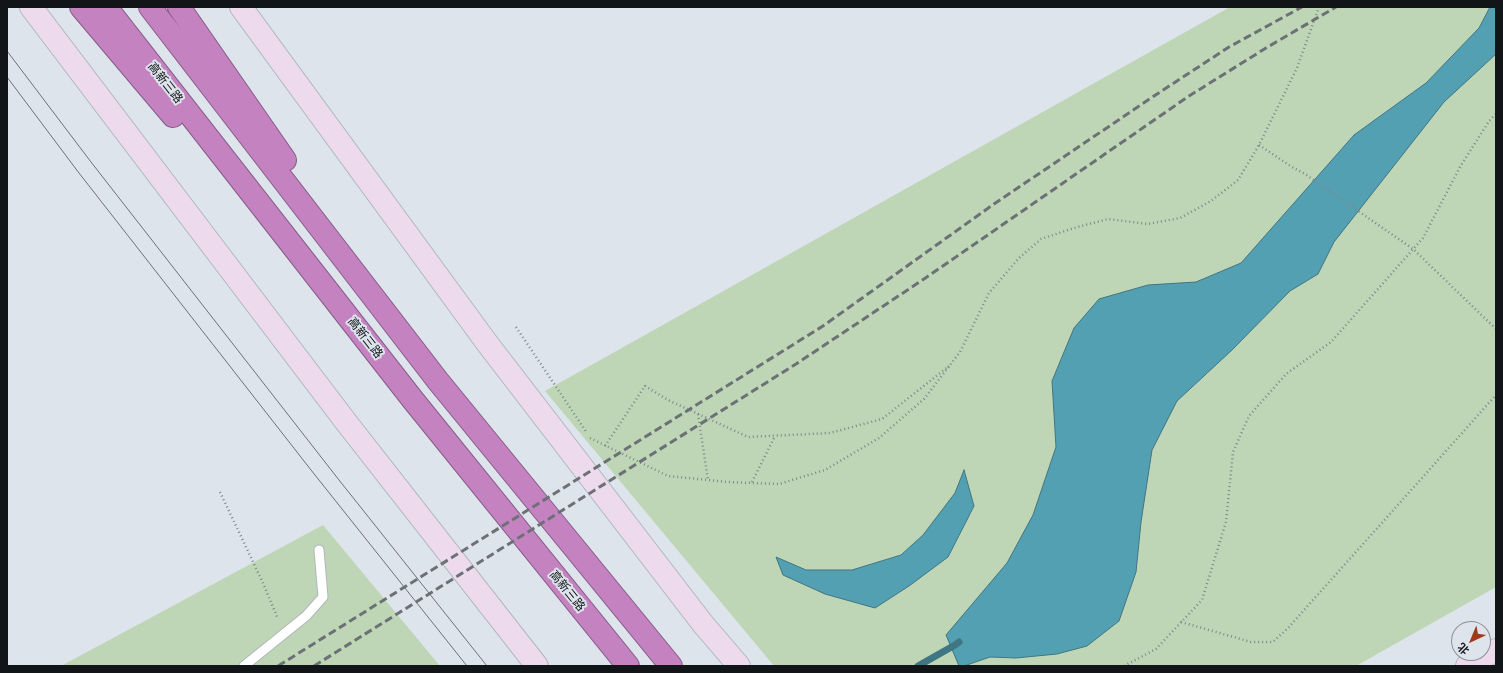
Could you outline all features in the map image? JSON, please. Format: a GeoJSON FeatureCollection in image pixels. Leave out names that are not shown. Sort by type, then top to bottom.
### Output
{"type":"FeatureCollection","features":[{"type":"Feature","properties":{"kind":"highway"},"geometry":{"type":"LineString","coordinates":[[81,7],[413,400]]}},
{"type":"Feature","properties":{"kind":"highway","name":"高新三路"},"geometry":{"type":"LineString","coordinates":[[106,7],[413,400],[628,666]]}},
{"type":"Feature","properties":{"kind":"highway"},"geometry":{"type":"LineString","coordinates":[[150,7],[438,381],[671,666]]}},
{"type":"Feature","properties":{"kind":"highway"},"geometry":{"type":"LineString","coordinates":[[179,7],[438,381]]}},
{"type":"Feature","properties":{"kind":"main road"},"geometry":{"type":"LineString","coordinates":[[31,7],[346,422],[537,666]]}},
{"type":"Feature","properties":{"kind":"main road"},"geometry":{"type":"LineString","coordinates":[[241,7],[487,343],[703,624],[739,666]]}},
{"type":"Feature","properties":{"kind":"main road"},"geometry":{"type":"LineString","coordinates":[[1467,666],[1496,650]]}},
{"type":"Feature","properties":{"kind":"lane"},"geometry":{"type":"LineString","coordinates":[[244,666],[306,616],[323,597],[318,550]]}},
{"type":"Feature","properties":{"kind":"path"},"geometry":{"type":"LineString","coordinates":[[516,326],[591,439],[668,476],[779,484],[825,470],[879,438],[924,399],[960,352],[989,293],[1019,258],[1041,239],[1108,219],[1148,224],[1180,218],[1211,201],[1238,180],[1259,145],[1297,68],[1319,7]]}},
{"type":"Feature","properties":{"kind":"path"},"geometry":{"type":"LineString","coordinates":[[1124,666],[1156,649],[1202,600],[1226,522],[1233,452],[1249,416],[1286,374],[1331,342],[1423,238],[1460,167],[1489,121],[1496,114]]}},
{"type":"Feature","properties":{"kind":"path"},"geometry":{"type":"LineString","coordinates":[[1259,145],[1391,232],[1413,249],[1496,330]]}},
{"type":"Feature","properties":{"kind":"path"},"geometry":{"type":"LineString","coordinates":[[605,446],[645,386],[668,400],[748,437],[830,433],[882,420],[952,363]]}},
{"type":"Feature","properties":{"kind":"path"},"geometry":{"type":"LineString","coordinates":[[1181,622],[1251,642],[1273,642],[1496,395]]}},
{"type":"Feature","properties":{"kind":"path"},"geometry":{"type":"LineString","coordinates":[[698,414],[708,480]]}},
{"type":"Feature","properties":{"kind":"path"},"geometry":{"type":"LineString","coordinates":[[752,482],[776,436]]}},
{"type":"Feature","properties":{"kind":"path"},"geometry":{"type":"LineString","coordinates":[[220,492],[264,583],[279,620],[268,646]]}},
{"type":"Feature","properties":{"kind":"green space"},"geometry":{"type":"Polygon","coordinates":[[[1230,7],[1496,7],[1496,587],[1356,666],[774,666],[545,391],[1230,7]]]}},
{"type":"Feature","properties":{"kind":"green space"},"geometry":{"type":"Polygon","coordinates":[[[323,525],[440,666],[61,666],[323,525]]]}},
{"type":"Feature","properties":{"kind":"water"},"geometry":{"type":"Polygon","coordinates":[[[1490,7],[1496,7],[1496,54],[1444,102],[1334,242],[1318,274],[1290,291],[1232,350],[1177,401],[1152,450],[1141,522],[1136,572],[1119,621],[1087,646],[1057,654],[1016,658],[990,657],[964,666],[959,666],[946,635],[1007,563],[1033,515],[1056,447],[1052,381],[1074,328],[1099,299],[1148,285],[1196,282],[1241,263],[1354,135],[1426,83],[1479,28],[1490,7]]]}},
{"type":"Feature","properties":{"kind":"water"},"geometry":{"type":"Polygon","coordinates":[[[964,470],[974,506],[948,557],[909,586],[875,608],[825,594],[783,575],[776,557],[806,570],[852,570],[901,555],[923,535],[955,493],[964,470]]]}},
{"type":"Feature","properties":{"kind":"waterway"},"geometry":{"type":"LineString","coordinates":[[918,666],[959,642]]}},
{"type":"Feature","properties":{"kind":"tram line"},"geometry":{"type":"LineString","coordinates":[[7,51],[91,162],[339,480],[487,666]]}},
{"type":"Feature","properties":{"kind":"tram line"},"geometry":{"type":"LineString","coordinates":[[7,77],[79,173],[311,470],[467,666]]}},
{"type":"Feature","properties":{"kind":"railway"},"geometry":{"type":"LineString","coordinates":[[278,666],[823,326],[994,204],[1154,96],[1229,47],[1302,7]]}},
{"type":"Feature","properties":{"kind":"railway"},"geometry":{"type":"LineString","coordinates":[[314,666],[796,364],[924,279],[1189,96],[1336,7]]}}]}
